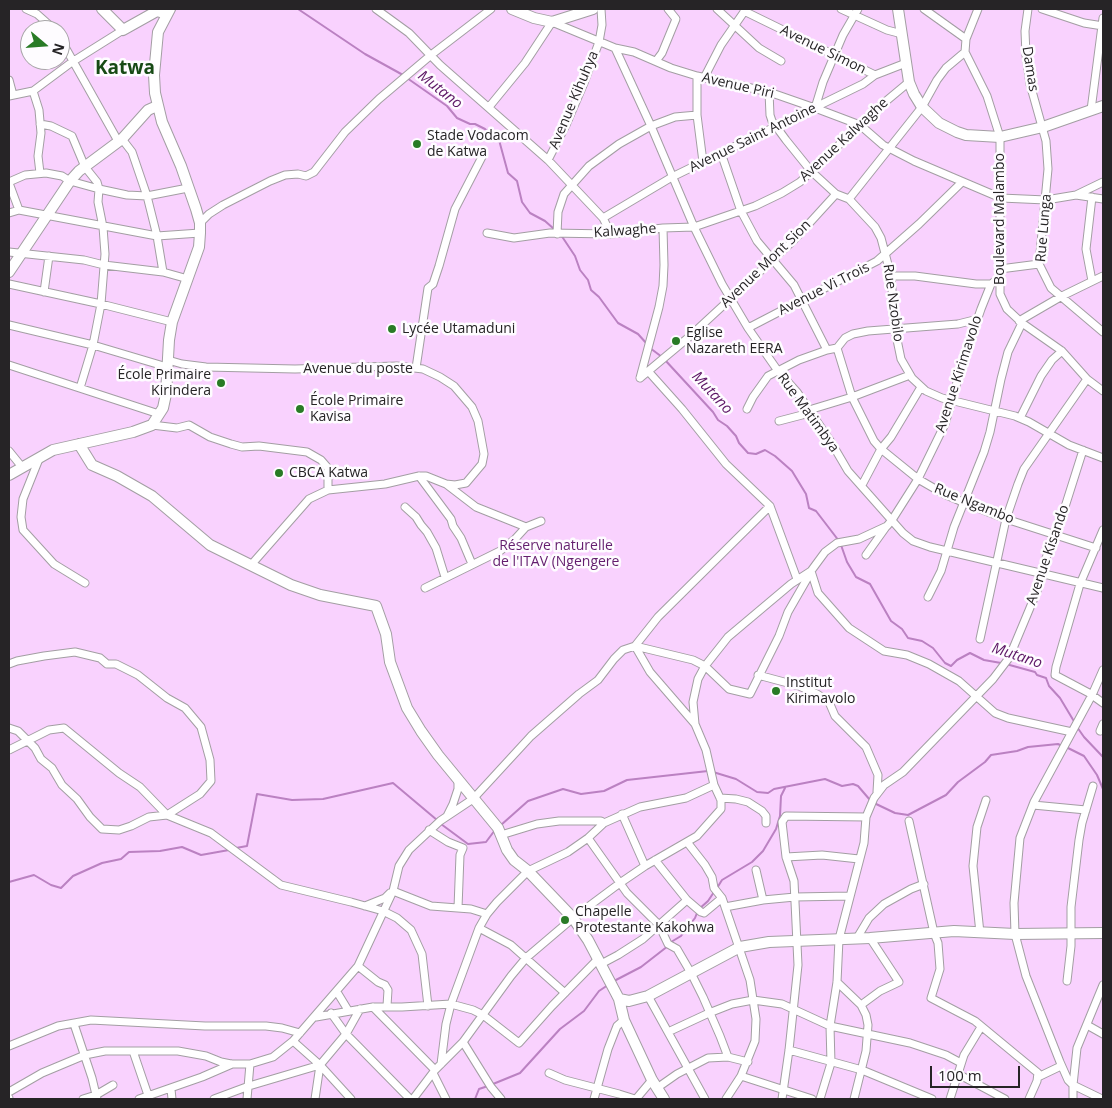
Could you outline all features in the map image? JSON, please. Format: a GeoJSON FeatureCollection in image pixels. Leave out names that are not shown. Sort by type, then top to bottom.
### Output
{"type":"FeatureCollection","features":[{"type":"Feature","properties":{"kind":"street"},"geometry":{"type":"LineString","coordinates":[[26,9],[43,20]]}},
{"type":"Feature","properties":{"kind":"street"},"geometry":{"type":"LineString","coordinates":[[102,9],[123,30]]}},
{"type":"Feature","properties":{"kind":"street"},"geometry":{"type":"LineString","coordinates":[[9,213],[19,210],[158,236],[200,228],[209,214],[222,205],[270,181],[285,175],[298,174],[306,176],[314,172],[345,132],[379,98],[491,9]]}},
{"type":"Feature","properties":{"kind":"street"},"geometry":{"type":"LineString","coordinates":[[512,9],[534,18],[552,22],[615,48]]}},
{"type":"Feature","properties":{"kind":"street"},"geometry":{"type":"LineString","coordinates":[[489,107],[525,63],[552,22],[577,11],[592,9]]}},
{"type":"Feature","properties":{"kind":"street","name":"Avenue Kihuhya"},"geometry":{"type":"LineString","coordinates":[[548,160],[573,108],[599,42],[602,9]]}},
{"type":"Feature","properties":{"kind":"street"},"geometry":{"type":"LineString","coordinates":[[656,61],[662,53],[676,19],[668,9]]}},
{"type":"Feature","properties":{"kind":"street"},"geometry":{"type":"LineString","coordinates":[[717,9],[759,48],[781,61]]}},
{"type":"Feature","properties":{"kind":"street"},"geometry":{"type":"LineString","coordinates":[[842,9],[856,12],[887,30],[902,34]]}},
{"type":"Feature","properties":{"kind":"street"},"geometry":{"type":"LineString","coordinates":[[898,9],[909,82],[922,108],[939,123],[957,132],[966,135],[1000,138],[1043,128],[1103,106]]}},
{"type":"Feature","properties":{"kind":"street"},"geometry":{"type":"LineString","coordinates":[[924,9],[966,39]]}},
{"type":"Feature","properties":{"kind":"street","name":"Boulevard Malambo"},"geometry":{"type":"LineString","coordinates":[[978,9],[966,39],[965,52],[986,96],[1000,138],[999,278],[1002,302],[1020,322],[1062,351],[1087,379],[1103,391]]}},
{"type":"Feature","properties":{"kind":"street","name":"Damas"},"geometry":{"type":"LineString","coordinates":[[1028,9],[1025,31],[1027,63],[1030,84],[1043,128]]}},
{"type":"Feature","properties":{"kind":"street"},"geometry":{"type":"LineString","coordinates":[[1042,9],[1084,23],[1103,26]]}},
{"type":"Feature","properties":{"kind":"street"},"geometry":{"type":"LineString","coordinates":[[9,80],[11,96],[33,90],[72,62],[156,10],[169,11],[158,32],[154,82],[157,106],[188,188],[200,228],[199,247],[172,322],[166,394],[163,408],[152,425]]}},
{"type":"Feature","properties":{"kind":"street"},"geometry":{"type":"LineString","coordinates":[[378,10],[409,33],[431,56],[548,160],[603,218],[611,234]]}},
{"type":"Feature","properties":{"kind":"street"},"geometry":{"type":"LineString","coordinates":[[703,162],[697,115],[700,77],[745,10]]}},
{"type":"Feature","properties":{"kind":"street","name":"Avenue Simon"},"geometry":{"type":"LineString","coordinates":[[745,10],[875,75]]}},
{"type":"Feature","properties":{"kind":"street"},"geometry":{"type":"LineString","coordinates":[[815,108],[823,82],[843,35],[856,12]]}},
{"type":"Feature","properties":{"kind":"street"},"geometry":{"type":"LineString","coordinates":[[1091,110],[1103,18]]}},
{"type":"Feature","properties":{"kind":"street","name":"Avenue Piri"},"geometry":{"type":"LineString","coordinates":[[615,48],[634,52],[671,68],[700,77],[769,92],[860,125]]}},
{"type":"Feature","properties":{"kind":"street","name":"Rue Matimbya"},"geometry":{"type":"LineString","coordinates":[[615,48],[694,227],[730,298],[778,371],[797,392],[848,471],[862,485],[889,523],[913,541],[930,548],[1103,588]]}},
{"type":"Feature","properties":{"kind":"street"},"geometry":{"type":"LineString","coordinates":[[849,199],[907,124],[922,108],[937,80],[946,68],[965,52]]}},
{"type":"Feature","properties":{"kind":"street"},"geometry":{"type":"LineString","coordinates":[[70,58],[120,140],[132,152],[158,236],[163,272]]}},
{"type":"Feature","properties":{"kind":"street","name":"Avenue Saint Antoine"},"geometry":{"type":"LineString","coordinates":[[603,218],[672,177],[863,84],[875,75],[906,63]]}},
{"type":"Feature","properties":{"kind":"street","name":"Avenue Kalwaghe"},"geometry":{"type":"LineString","coordinates":[[694,227],[741,211],[782,193],[800,182],[893,94],[909,82]]}},
{"type":"Feature","properties":{"kind":"street"},"geometry":{"type":"LineString","coordinates":[[33,90],[39,110],[41,133],[38,156],[40,173]]}},
{"type":"Feature","properties":{"kind":"street","name":"Rue Nzobilo"},"geometry":{"type":"LineString","coordinates":[[769,92],[770,114],[776,127],[811,171],[836,194],[849,199],[875,227],[881,238],[891,276],[894,330],[902,358],[910,375],[921,387],[942,398],[1020,418],[1070,445],[1103,458]]}},
{"type":"Feature","properties":{"kind":"street"},"geometry":{"type":"LineString","coordinates":[[9,272],[70,181],[120,140],[148,110],[157,106]]}},
{"type":"Feature","properties":{"kind":"street"},"geometry":{"type":"LineString","coordinates":[[557,234],[558,212],[564,194],[589,166],[619,144],[651,126],[685,115],[697,115]]}},
{"type":"Feature","properties":{"kind":"street"},"geometry":{"type":"LineString","coordinates":[[40,124],[51,126],[72,136],[85,167],[98,182],[98,202],[103,227],[105,254],[101,304],[93,345],[80,388]]}},
{"type":"Feature","properties":{"kind":"street"},"geometry":{"type":"LineString","coordinates":[[860,125],[883,145],[914,161],[1001,198],[1046,200],[1076,195],[1103,182]]}},
{"type":"Feature","properties":{"kind":"street","name":"Rue Lunga"},"geometry":{"type":"LineString","coordinates":[[1043,128],[1046,140],[1048,169],[1039,264],[1051,288],[1103,332]]}},
{"type":"Feature","properties":{"kind":"street"},"geometry":{"type":"LineString","coordinates":[[722,153],[741,211],[757,241],[794,285],[827,350]]}},
{"type":"Feature","properties":{"kind":"street"},"geometry":{"type":"LineString","coordinates":[[416,368],[428,288],[433,284],[455,209],[483,155]]}},
{"type":"Feature","properties":{"kind":"street"},"geometry":{"type":"LineString","coordinates":[[19,210],[9,182],[25,175],[40,173],[62,176],[70,181],[127,195],[147,196],[188,188]]}},
{"type":"Feature","properties":{"kind":"street","name":"Avenue Vi Trois"},"geometry":{"type":"LineString","coordinates":[[748,328],[877,262],[962,182]]}},
{"type":"Feature","properties":{"kind":"street","name":"Avenue Mont Sion"},"geometry":{"type":"LineString","coordinates":[[663,228],[663,286],[640,378],[773,260],[836,194]]}},
{"type":"Feature","properties":{"kind":"street"},"geometry":{"type":"LineString","coordinates":[[1076,195],[1103,199]]}},
{"type":"Feature","properties":{"kind":"street"},"geometry":{"type":"LineString","coordinates":[[1092,197],[1086,249],[1092,280]]}},
{"type":"Feature","properties":{"kind":"street","name":"Kalwaghe"},"geometry":{"type":"LineString","coordinates":[[487,232],[514,238],[557,234],[611,234],[663,228],[694,227]]}},
{"type":"Feature","properties":{"kind":"street"},"geometry":{"type":"LineString","coordinates":[[9,252],[84,260],[104,265],[163,272],[188,279]]}},
{"type":"Feature","properties":{"kind":"street"},"geometry":{"type":"LineString","coordinates":[[44,292],[50,256]]}},
{"type":"Feature","properties":{"kind":"street"},"geometry":{"type":"LineString","coordinates":[[1000,269],[1039,264]]}},
{"type":"Feature","properties":{"kind":"street"},"geometry":{"type":"LineString","coordinates":[[891,276],[915,276],[976,284],[991,284],[999,278]]}},
{"type":"Feature","properties":{"kind":"street"},"geometry":{"type":"LineString","coordinates":[[928,597],[941,571],[954,527],[965,503],[990,432],[1008,352],[1020,322],[1062,296],[1103,276]]}},
{"type":"Feature","properties":{"kind":"street"},"geometry":{"type":"LineString","coordinates":[[9,284],[172,322]]}},
{"type":"Feature","properties":{"kind":"street","name":"Avenue Kirimavolo"},"geometry":{"type":"LineString","coordinates":[[866,555],[918,479],[945,424],[964,358],[991,284]]}},
{"type":"Feature","properties":{"kind":"street"},"geometry":{"type":"LineString","coordinates":[[747,408],[768,376],[799,360],[837,348],[846,338],[853,334],[868,331],[958,324],[978,319]]}},
{"type":"Feature","properties":{"kind":"street","name":"Avenue du poste"},"geometry":{"type":"LineString","coordinates":[[9,325],[167,364],[295,369],[397,366],[423,369],[454,386],[472,407],[478,421],[484,454],[482,464],[466,483],[446,484]]}},
{"type":"Feature","properties":{"kind":"street","name":"Rue Ngambo"},"geometry":{"type":"LineString","coordinates":[[837,348],[852,397],[865,426],[881,449],[918,479],[944,494],[1006,519],[1096,548]]}},
{"type":"Feature","properties":{"kind":"street"},"geometry":{"type":"LineString","coordinates":[[1020,418],[1041,376],[1052,360],[1062,351]]}},
{"type":"Feature","properties":{"kind":"street"},"geometry":{"type":"LineString","coordinates":[[9,365],[159,414]]}},
{"type":"Feature","properties":{"kind":"street"},"geometry":{"type":"LineString","coordinates":[[648,371],[682,409],[726,464],[770,506],[798,579]]}},
{"type":"Feature","properties":{"kind":"street"},"geometry":{"type":"LineString","coordinates":[[779,421],[802,415],[809,410],[852,397],[910,375]]}},
{"type":"Feature","properties":{"kind":"street"},"geometry":{"type":"LineString","coordinates":[[980,639],[1006,519],[1024,469],[1087,379]]}},
{"type":"Feature","properties":{"kind":"street"},"geometry":{"type":"LineString","coordinates":[[862,485],[881,449],[891,437],[921,387]]}},
{"type":"Feature","properties":{"kind":"street"},"geometry":{"type":"LineString","coordinates":[[9,476],[52,450],[133,432],[152,425],[177,428],[189,425],[210,437],[237,445],[307,452],[320,460],[328,468],[328,490]]}},
{"type":"Feature","properties":{"kind":"street"},"geometry":{"type":"LineString","coordinates":[[80,444],[92,465],[117,476],[152,496],[210,545],[291,585],[320,595],[376,606],[386,634],[390,662],[407,708],[432,747],[498,830],[514,860],[528,871],[573,918],[588,940],[619,999],[624,1020],[654,1084],[664,1099]]}},
{"type":"Feature","properties":{"kind":"street","name":"Avenue Kisando"},"geometry":{"type":"LineString","coordinates":[[975,695],[1004,666],[1009,658],[1037,592],[1041,574],[1083,450]]}},
{"type":"Feature","properties":{"kind":"street"},"geometry":{"type":"LineString","coordinates":[[9,452],[22,467]]}},
{"type":"Feature","properties":{"kind":"street"},"geometry":{"type":"LineString","coordinates":[[39,458],[24,499],[21,517],[23,530],[54,564],[85,583]]}},
{"type":"Feature","properties":{"kind":"street"},"geometry":{"type":"LineString","coordinates":[[419,476],[451,519],[472,564]]}},
{"type":"Feature","properties":{"kind":"street"},"geometry":{"type":"LineString","coordinates":[[251,565],[309,499],[328,490],[385,484],[419,476],[426,476],[446,484],[476,506],[526,527]]}},
{"type":"Feature","properties":{"kind":"street"},"geometry":{"type":"LineString","coordinates":[[635,646],[658,618],[770,506]]}},
{"type":"Feature","properties":{"kind":"street"},"geometry":{"type":"LineString","coordinates":[[405,507],[416,517],[432,540],[445,577]]}},
{"type":"Feature","properties":{"kind":"street"},"geometry":{"type":"LineString","coordinates":[[426,588],[500,551],[526,527],[541,521]]}},
{"type":"Feature","properties":{"kind":"street"},"geometry":{"type":"LineString","coordinates":[[9,1092],[42,1073],[85,1055],[105,1051],[178,1051],[206,1056],[220,1062],[232,1064],[250,1064],[273,1057],[294,1042],[358,966],[392,891],[399,866],[418,840],[443,819],[473,799],[531,736],[598,680],[623,650],[635,646],[693,660],[705,666],[729,689],[750,694],[779,636],[788,612],[811,571],[825,552],[838,543],[859,539],[889,523]]}},
{"type":"Feature","properties":{"kind":"street"},"geometry":{"type":"LineString","coordinates":[[1103,530],[1080,584],[1055,675],[1103,702]]}},
{"type":"Feature","properties":{"kind":"street"},"geometry":{"type":"LineString","coordinates":[[694,724],[693,702],[698,679],[705,666],[728,638],[798,579],[811,571]]}},
{"type":"Feature","properties":{"kind":"street"},"geometry":{"type":"LineString","coordinates":[[811,571],[818,593],[849,628],[884,651],[907,655],[929,664],[959,681],[995,713],[1008,718],[1072,732]]}},
{"type":"Feature","properties":{"kind":"street"},"geometry":{"type":"LineString","coordinates":[[331,1013],[346,1034],[411,1099],[434,1071],[463,1042],[526,958],[573,918],[620,883],[697,836],[710,820],[719,813],[722,808],[720,798],[714,785],[706,750],[694,724],[650,672],[635,646]]}},
{"type":"Feature","properties":{"kind":"street"},"geometry":{"type":"LineString","coordinates":[[9,664],[44,656],[75,652],[100,658],[107,664],[116,664],[138,675],[167,698],[185,708],[193,720],[201,727],[210,760],[211,781],[200,794],[167,815],[149,817],[119,830],[102,829],[90,817],[77,799],[62,785],[52,768],[41,759],[35,748],[18,731],[9,728]]}},
{"type":"Feature","properties":{"kind":"street"},"geometry":{"type":"LineString","coordinates":[[1103,670],[1092,695],[1033,805],[1020,838],[1014,893],[1015,934],[1026,976],[1068,1080],[1072,1085],[1102,1099],[1103,1095]]}},
{"type":"Feature","properties":{"kind":"street"},"geometry":{"type":"LineString","coordinates":[[758,675],[799,686],[829,702],[835,716],[866,747],[878,775],[876,796]]}},
{"type":"Feature","properties":{"kind":"street"},"geometry":{"type":"LineString","coordinates":[[820,1099],[831,1062],[830,1026],[837,982],[839,939],[864,843],[866,817],[876,796],[884,785],[902,772],[975,695]]}},
{"type":"Feature","properties":{"kind":"street"},"geometry":{"type":"LineString","coordinates":[[9,750],[49,730],[64,728],[119,773],[140,787],[167,815],[211,833],[281,885],[383,911],[404,923],[415,936],[425,964],[428,1006]]}},
{"type":"Feature","properties":{"kind":"street"},"geometry":{"type":"LineString","coordinates":[[443,819],[454,804],[458,789],[458,778]]}},
{"type":"Feature","properties":{"kind":"street"},"geometry":{"type":"LineString","coordinates":[[441,1064],[446,1024],[451,1004],[479,928],[487,914],[528,871],[568,852],[588,838],[604,823],[622,814],[640,807],[686,798],[714,785]]}},
{"type":"Feature","properties":{"kind":"street"},"geometry":{"type":"LineString","coordinates":[[1067,981],[1072,932],[1071,907],[1080,831],[1093,786]]}},
{"type":"Feature","properties":{"kind":"street"},"geometry":{"type":"LineString","coordinates":[[720,798],[748,802],[762,811],[766,816],[766,823]]}},
{"type":"Feature","properties":{"kind":"street"},"geometry":{"type":"LineString","coordinates":[[980,933],[972,866],[977,827],[986,800]]}},
{"type":"Feature","properties":{"kind":"street"},"geometry":{"type":"LineString","coordinates":[[1033,805],[1086,810]]}},
{"type":"Feature","properties":{"kind":"street"},"geometry":{"type":"LineString","coordinates":[[622,814],[645,866]]}},
{"type":"Feature","properties":{"kind":"street"},"geometry":{"type":"LineString","coordinates":[[782,1099],[798,965],[794,881],[786,857],[782,822],[786,816],[866,817]]}},
{"type":"Feature","properties":{"kind":"street"},"geometry":{"type":"LineString","coordinates":[[498,830],[559,822],[593,821],[604,823]]}},
{"type":"Feature","properties":{"kind":"street"},"geometry":{"type":"LineString","coordinates":[[909,821],[934,933],[938,943],[940,969],[931,998],[960,1012],[982,1026],[1038,1073],[1029,1099]]}},
{"type":"Feature","properties":{"kind":"street"},"geometry":{"type":"LineString","coordinates":[[431,829],[448,842],[463,848],[460,856],[458,908]]}},
{"type":"Feature","properties":{"kind":"street"},"geometry":{"type":"LineString","coordinates":[[588,838],[637,905],[659,925],[668,944],[677,949],[692,973],[728,1057]]}},
{"type":"Feature","properties":{"kind":"street"},"geometry":{"type":"LineString","coordinates":[[687,842],[712,877],[740,947],[750,980],[756,1030],[755,1041],[748,1062],[726,1099]]}},
{"type":"Feature","properties":{"kind":"street"},"geometry":{"type":"LineString","coordinates":[[786,857],[822,855],[859,859]]}},
{"type":"Feature","properties":{"kind":"street"},"geometry":{"type":"LineString","coordinates":[[655,860],[687,900],[704,913],[718,893]]}},
{"type":"Feature","properties":{"kind":"street"},"geometry":{"type":"LineString","coordinates":[[756,870],[763,900]]}},
{"type":"Feature","properties":{"kind":"street"},"geometry":{"type":"LineString","coordinates":[[857,938],[869,918],[884,904],[924,884]]}},
{"type":"Feature","properties":{"kind":"street"},"geometry":{"type":"LineString","coordinates":[[364,906],[385,898],[392,891]]}},
{"type":"Feature","properties":{"kind":"street"},"geometry":{"type":"LineString","coordinates":[[392,891],[431,906],[471,909],[487,914]]}},
{"type":"Feature","properties":{"kind":"street"},"geometry":{"type":"LineString","coordinates":[[725,907],[763,900],[795,897],[850,896]]}},
{"type":"Feature","properties":{"kind":"street"},"geometry":{"type":"LineString","coordinates":[[316,1017],[373,1007],[451,1004],[482,1015],[519,1042],[565,993],[600,961],[634,946],[687,900]]}},
{"type":"Feature","properties":{"kind":"street"},"geometry":{"type":"LineString","coordinates":[[479,928],[511,945],[565,993]]}},
{"type":"Feature","properties":{"kind":"street"},"geometry":{"type":"LineString","coordinates":[[619,999],[629,1001],[648,996],[740,947],[769,942],[870,938],[954,931],[1015,934],[1103,933]]}},
{"type":"Feature","properties":{"kind":"street"},"geometry":{"type":"LineString","coordinates":[[861,1005],[880,991],[899,982],[870,938]]}},
{"type":"Feature","properties":{"kind":"street"},"geometry":{"type":"LineString","coordinates":[[358,966],[378,982],[385,985],[388,990],[387,1006]]}},
{"type":"Feature","properties":{"kind":"street"},"geometry":{"type":"LineString","coordinates":[[837,982],[861,1005],[866,1015],[868,1034],[862,1070],[854,1099]]}},
{"type":"Feature","properties":{"kind":"street"},"geometry":{"type":"LineString","coordinates":[[1073,1099],[1072,1085],[1077,1048],[1103,986]]}},
{"type":"Feature","properties":{"kind":"street"},"geometry":{"type":"LineString","coordinates":[[337,992],[348,1010]]}},
{"type":"Feature","properties":{"kind":"street"},"geometry":{"type":"LineString","coordinates":[[648,996],[687,1069],[706,1099]]}},
{"type":"Feature","properties":{"kind":"street"},"geometry":{"type":"LineString","coordinates":[[668,1032],[732,1004],[753,1000],[782,1004],[830,1026],[919,1045],[961,1063]]}},
{"type":"Feature","properties":{"kind":"street"},"geometry":{"type":"LineString","coordinates":[[373,1007],[434,1071],[446,1099]]}},
{"type":"Feature","properties":{"kind":"street"},"geometry":{"type":"LineString","coordinates":[[315,1099],[320,1065],[346,1034],[360,1009]]}},
{"type":"Feature","properties":{"kind":"street"},"geometry":{"type":"LineString","coordinates":[[9,1046],[58,1026],[104,1019],[204,1026],[266,1026],[300,1033]]}},
{"type":"Feature","properties":{"kind":"street"},"geometry":{"type":"LineString","coordinates":[[594,1099],[608,1049],[617,1026],[624,1020]]}},
{"type":"Feature","properties":{"kind":"street"},"geometry":{"type":"LineString","coordinates":[[74,1024],[97,1097]]}},
{"type":"Feature","properties":{"kind":"street"},"geometry":{"type":"LineString","coordinates":[[1087,1025],[1103,1034]]}},
{"type":"Feature","properties":{"kind":"street"},"geometry":{"type":"LineString","coordinates":[[950,1099],[961,1063],[982,1026]]}},
{"type":"Feature","properties":{"kind":"street"},"geometry":{"type":"LineString","coordinates":[[294,1042],[320,1065],[351,1099]]}},
{"type":"Feature","properties":{"kind":"street"},"geometry":{"type":"LineString","coordinates":[[463,1042],[489,1084],[501,1099]]}},
{"type":"Feature","properties":{"kind":"street"},"geometry":{"type":"LineString","coordinates":[[789,1050],[862,1070],[932,1099]]}},
{"type":"Feature","properties":{"kind":"street"},"geometry":{"type":"LineString","coordinates":[[133,1052],[148,1095]]}},
{"type":"Feature","properties":{"kind":"street"},"geometry":{"type":"LineString","coordinates":[[549,1073],[564,1080],[636,1099],[654,1084],[708,1058],[728,1057],[748,1062]]}},
{"type":"Feature","properties":{"kind":"street"},"geometry":{"type":"LineString","coordinates":[[139,1099],[202,1078],[232,1064]]}},
{"type":"Feature","properties":{"kind":"street"},"geometry":{"type":"LineString","coordinates":[[247,1099],[250,1064]]}},
{"type":"Feature","properties":{"kind":"street"},"geometry":{"type":"LineString","coordinates":[[214,1099],[249,1086],[320,1065]]}},
{"type":"Feature","properties":{"kind":"street"},"geometry":{"type":"LineString","coordinates":[[1038,1077],[1062,1066]]}},
{"type":"Feature","properties":{"kind":"street"},"geometry":{"type":"LineString","coordinates":[[958,1074],[1005,1099]]}},
{"type":"Feature","properties":{"kind":"street"},"geometry":{"type":"LineString","coordinates":[[741,1076],[812,1099]]}},
{"type":"Feature","properties":{"kind":"street"},"geometry":{"type":"LineString","coordinates":[[83,1099],[97,1097],[113,1085]]}},
{"type":"Feature","properties":{"kind":"street"},"geometry":{"type":"LineString","coordinates":[[171,1089],[172,1099]]}},
{"type":"Feature","properties":{"kind":"green space","name":"Réserve naturelle de l'ITAV (Ngengere"},"geometry":{"type":"Polygon","coordinates":[[[9,9],[1103,9],[1103,1099],[9,1099],[9,9]]]}},
{"type":"Feature","properties":{"kind":"waterway","name":"Mutano"},"geometry":{"type":"LineString","coordinates":[[298,9],[365,54],[403,75]]}},
{"type":"Feature","properties":{"kind":"waterway","name":"Mutano"},"geometry":{"type":"LineString","coordinates":[[407,78],[447,106],[457,118],[485,129],[499,140],[508,173],[517,181],[522,202],[530,213],[545,221],[554,229]]}},
{"type":"Feature","properties":{"kind":"waterway","name":"Mutano"},"geometry":{"type":"LineString","coordinates":[[561,235],[575,256],[580,270],[588,280],[591,290],[599,297],[618,323],[638,334],[647,344]]}},
{"type":"Feature","properties":{"kind":"waterway","name":"Mutano"},"geometry":{"type":"LineString","coordinates":[[650,348],[662,357]]}},
{"type":"Feature","properties":{"kind":"waterway","name":"Mutano"},"geometry":{"type":"LineString","coordinates":[[665,360],[713,412],[718,420],[736,436],[739,443],[748,453],[756,454],[765,450],[792,471],[806,494],[809,508],[816,511],[839,541]]}},
{"type":"Feature","properties":{"kind":"waterway","name":"Mutano"},"geometry":{"type":"LineString","coordinates":[[841,545],[847,562],[856,577],[870,584],[891,621],[902,629],[908,638],[922,641],[933,648],[945,663],[951,666],[957,660],[970,653],[984,660],[1001,663]]}},
{"type":"Feature","properties":{"kind":"waterway","name":"Mutano"},"geometry":{"type":"LineString","coordinates":[[1006,664],[1035,672],[1037,675],[1046,678],[1049,686],[1060,698],[1075,723]]}},
{"type":"Feature","properties":{"kind":"waterway","name":"Mutano"},"geometry":{"type":"LineString","coordinates":[[1077,727],[1103,757]]}},
{"type":"Feature","properties":{"kind":"waterway"},"geometry":{"type":"LineString","coordinates":[[874,803],[895,813],[908,815],[946,795],[958,782],[985,762],[991,755],[1017,751],[1028,747],[1058,744],[1062,746]]}},
{"type":"Feature","properties":{"kind":"waterway"},"geometry":{"type":"LineString","coordinates":[[1066,747],[1084,756],[1097,775],[1103,789]]}},
{"type":"Feature","properties":{"kind":"waterway"},"geometry":{"type":"LineString","coordinates":[[501,825],[528,801],[563,789],[581,794],[604,791],[627,780],[708,771]]}},
{"type":"Feature","properties":{"kind":"waterway"},"geometry":{"type":"LineString","coordinates":[[713,772],[736,779],[757,792],[768,793],[774,789],[825,779],[842,786],[853,784],[858,786],[870,800]]}},
{"type":"Feature","properties":{"kind":"waterway"},"geometry":{"type":"LineString","coordinates":[[236,848],[247,846],[257,794],[292,800],[323,799],[393,783],[437,820]]}},
{"type":"Feature","properties":{"kind":"waterway"},"geometry":{"type":"LineString","coordinates":[[717,888],[722,880],[752,862],[763,851],[776,829],[780,816],[781,796],[785,788]]}},
{"type":"Feature","properties":{"kind":"waterway"},"geometry":{"type":"LineString","coordinates":[[441,824],[468,844],[486,842],[495,830]]}},
{"type":"Feature","properties":{"kind":"waterway"},"geometry":{"type":"LineString","coordinates":[[9,882],[34,875],[51,885],[61,888],[73,876],[102,863],[121,859],[129,852],[160,851],[182,847],[201,855],[229,850]]}},
{"type":"Feature","properties":{"kind":"waterway"},"geometry":{"type":"LineString","coordinates":[[699,909],[714,892]]}},
{"type":"Feature","properties":{"kind":"waterway"},"geometry":{"type":"LineString","coordinates":[[671,942],[681,936],[697,913]]}},
{"type":"Feature","properties":{"kind":"waterway"},"geometry":{"type":"LineString","coordinates":[[614,981],[641,967],[668,946]]}},
{"type":"Feature","properties":{"kind":"waterway"},"geometry":{"type":"LineString","coordinates":[[493,1084],[520,1073],[560,1029],[584,1011],[599,991],[608,985]]}},
{"type":"Feature","properties":{"kind":"waterway"},"geometry":{"type":"LineString","coordinates":[[475,1099],[479,1089],[488,1086]]}},
{"type":"Feature","properties":{"kind":"place","name":"Stade Vodacom de Katwa"},"geometry":{"type":"Point","coordinates":[417,144]}},
{"type":"Feature","properties":{"kind":"place","name":"Lycée Utamaduni"},"geometry":{"type":"Point","coordinates":[392,329]}},
{"type":"Feature","properties":{"kind":"place","name":"Eglise Nazareth EERA"},"geometry":{"type":"Point","coordinates":[676,341]}},
{"type":"Feature","properties":{"kind":"place","name":"École Primaire Kirindera"},"geometry":{"type":"Point","coordinates":[221,383]}},
{"type":"Feature","properties":{"kind":"place","name":"École Primaire Kavisa"},"geometry":{"type":"Point","coordinates":[300,409]}},
{"type":"Feature","properties":{"kind":"place","name":"CBCA Katwa"},"geometry":{"type":"Point","coordinates":[279,473]}},
{"type":"Feature","properties":{"kind":"place","name":"Institut Kirimavolo"},"geometry":{"type":"Point","coordinates":[776,691]}},
{"type":"Feature","properties":{"kind":"place","name":"Chapelle Protestante Kakohwa"},"geometry":{"type":"Point","coordinates":[565,920]}},
{"type":"Feature","properties":{"kind":"district","name":"Katwa"},"geometry":{"type":"Point","coordinates":[125,69]}}]}
